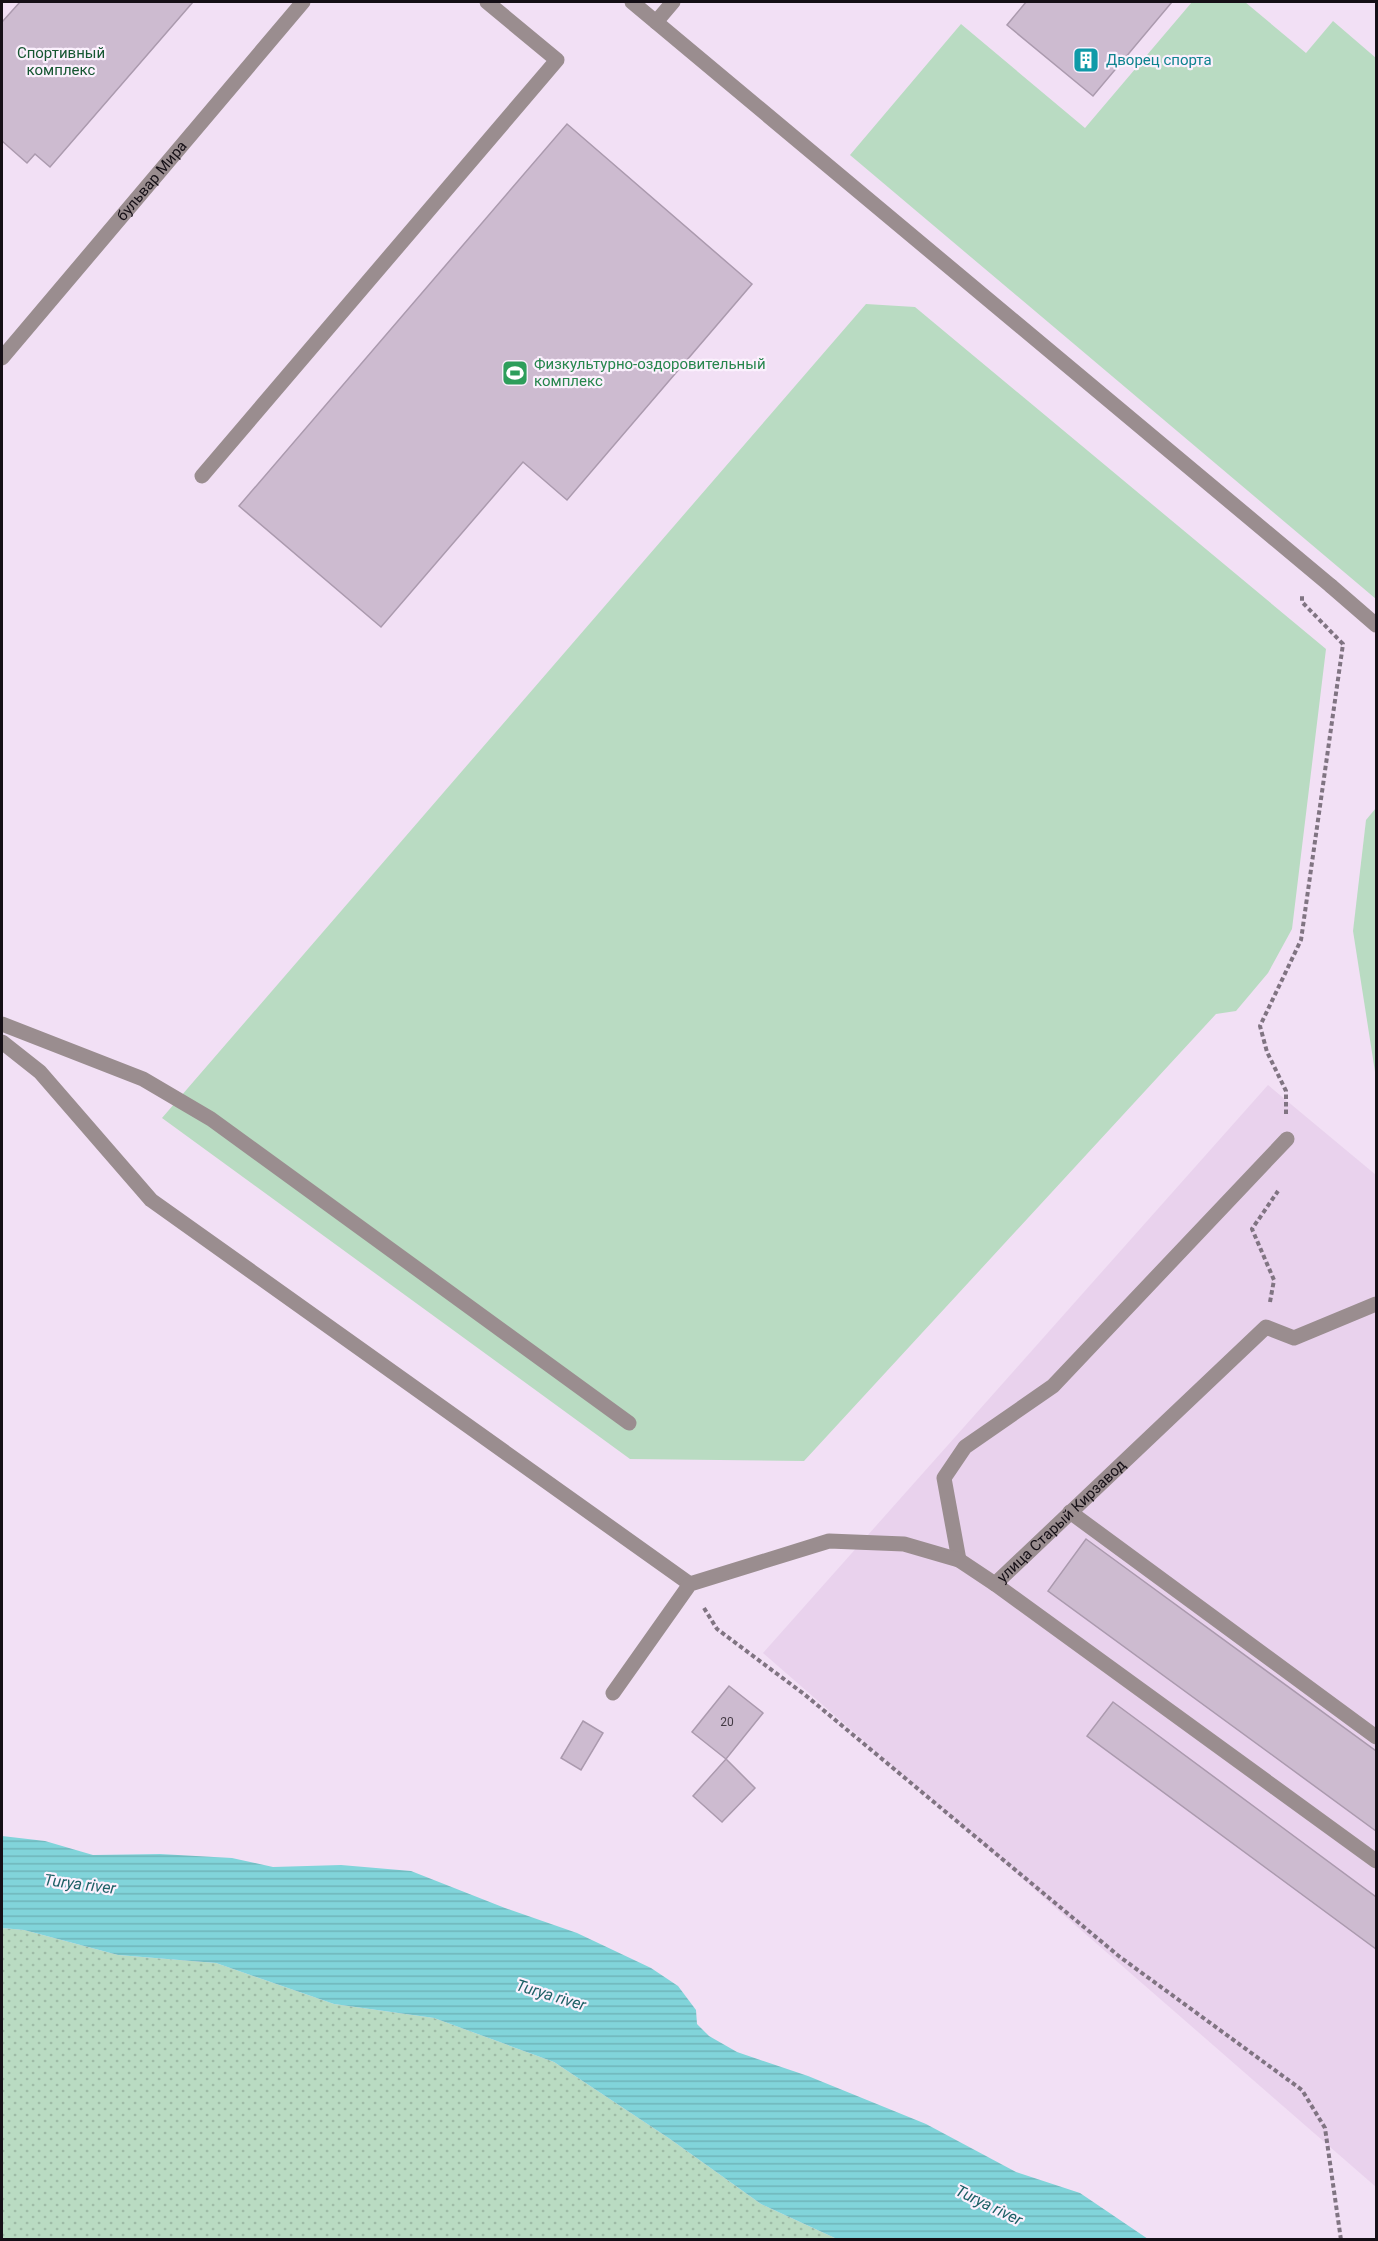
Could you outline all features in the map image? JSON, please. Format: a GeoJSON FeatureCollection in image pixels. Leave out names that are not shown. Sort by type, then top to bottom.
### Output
{"type":"FeatureCollection","features":[{"type":"Feature","properties":{"kind":"street","name":"бульвар Мира"},"geometry":{"type":"LineString","coordinates":[[2,358],[303,2]]}},
{"type":"Feature","properties":{"kind":"street"},"geometry":{"type":"LineString","coordinates":[[202,476],[557,60],[487,2]]}},
{"type":"Feature","properties":{"kind":"street"},"geometry":{"type":"LineString","coordinates":[[632,2],[1377,625]]}},
{"type":"Feature","properties":{"kind":"street"},"geometry":{"type":"LineString","coordinates":[[656,22],[673,2]]}},
{"type":"Feature","properties":{"kind":"street"},"geometry":{"type":"LineString","coordinates":[[2,1024],[143,1079],[211,1119],[629,1423]]}},
{"type":"Feature","properties":{"kind":"street"},"geometry":{"type":"LineString","coordinates":[[2,1042],[40,1072],[151,1200],[690,1584],[613,1693]]}},
{"type":"Feature","properties":{"kind":"street"},"geometry":{"type":"LineString","coordinates":[[959,1560],[944,1478],[965,1446],[1053,1386],[1287,1139]]}},
{"type":"Feature","properties":{"kind":"street"},"geometry":{"type":"LineString","coordinates":[[1266,1327],[1294,1338],[1377,1304]]}},
{"type":"Feature","properties":{"kind":"street","name":"улица Старый Кирзавод"},"geometry":{"type":"LineString","coordinates":[[690,1584],[830,1541],[904,1544],[959,1560],[995,1584],[1266,1327]]}},
{"type":"Feature","properties":{"kind":"street"},"geometry":{"type":"LineString","coordinates":[[1070,1512],[1377,1737]]}},
{"type":"Feature","properties":{"kind":"street"},"geometry":{"type":"LineString","coordinates":[[995,1584],[1377,1861]]}},
{"type":"Feature","properties":{"kind":"path"},"geometry":{"type":"LineString","coordinates":[[1287,1139],[1286,1091],[1267,1053],[1260,1026],[1301,940],[1343,644],[1302,602],[1301,562]]}},
{"type":"Feature","properties":{"kind":"path"},"geometry":{"type":"LineString","coordinates":[[1266,1327],[1274,1280],[1252,1229],[1281,1187]]}},
{"type":"Feature","properties":{"kind":"path"},"geometry":{"type":"LineString","coordinates":[[690,1584],[717,1629],[804,1694],[1120,1957],[1302,2090],[1325,2128],[1341,2240]]}},
{"type":"Feature","properties":{"kind":"shaded area"},"geometry":{"type":"Polygon","coordinates":[[[1192,2],[1245,2],[1306,53],[1333,21],[1376,58],[1376,599],[850,155],[961,24],[1085,128],[1192,2]]]}},
{"type":"Feature","properties":{"kind":"shaded area"},"geometry":{"type":"Polygon","coordinates":[[[866,304],[915,307],[1326,649],[1292,929],[1268,973],[1236,1011],[1216,1014],[804,1461],[630,1459],[162,1118],[866,304]]]}},
{"type":"Feature","properties":{"kind":"shaded area"},"geometry":{"type":"Polygon","coordinates":[[[1376,808],[1376,1078],[1353,931],[1366,820],[1376,808]]]}},
{"type":"Feature","properties":{"kind":"shaded area"},"geometry":{"type":"Polygon","coordinates":[[[1268,1085],[1376,1175],[1376,2187],[763,1653],[1268,1085]]]}},
{"type":"Feature","properties":{"kind":"shaded area"},"geometry":{"type":"Polygon","coordinates":[[[2,1928],[24,1930],[118,1955],[216,1963],[334,2004],[434,2018],[554,2062],[670,2139],[761,2204],[837,2239],[2,2239],[2,1928]]]}},
{"type":"Feature","properties":{"kind":"water","name":"Turya river"},"geometry":{"type":"Polygon","coordinates":[[[2,1836],[45,1841],[93,1855],[160,1854],[232,1858],[273,1867],[341,1865],[411,1871],[577,1933],[651,1968],[678,1986],[696,2010],[697,2024],[709,2036],[737,2052],[808,2076],[926,2124],[1016,2172],[1080,2193],[1148,2239],[837,2239],[761,2204],[670,2139],[554,2062],[434,2018],[334,2004],[216,1963],[118,1955],[24,1930],[2,1928],[2,1836]]]}},
{"type":"Feature","properties":{"kind":"building","name":"Спортивный комплекс"},"geometry":{"type":"Polygon","coordinates":[[[20,2],[193,2],[50,167],[35,154],[27,163],[2,141],[2,22],[20,2]]]}},
{"type":"Feature","properties":{"kind":"building","name":"Дворец спорта"},"geometry":{"type":"Polygon","coordinates":[[[1026,2],[1172,2],[1093,96],[1007,25],[1026,2]]]}},
{"type":"Feature","properties":{"kind":"building","name":"Физкультурно-оздоровительный комплекс"},"geometry":{"type":"Polygon","coordinates":[[[567,124],[752,284],[567,500],[523,462],[381,627],[239,506],[567,124]]]}},
{"type":"Feature","properties":{"kind":"building"},"geometry":{"type":"Polygon","coordinates":[[[1086,1539],[1376,1751],[1376,1831],[1048,1591],[1086,1539]]]}},
{"type":"Feature","properties":{"kind":"building"},"geometry":{"type":"Polygon","coordinates":[[[729,1686],[763,1713],[726,1759],[692,1732],[729,1686]]]}},
{"type":"Feature","properties":{"kind":"building"},"geometry":{"type":"Polygon","coordinates":[[[1113,1702],[1376,1897],[1376,1949],[1087,1736],[1113,1702]]]}},
{"type":"Feature","properties":{"kind":"building"},"geometry":{"type":"Polygon","coordinates":[[[583,1721],[603,1733],[581,1770],[561,1758],[583,1721]]]}},
{"type":"Feature","properties":{"kind":"building"},"geometry":{"type":"Polygon","coordinates":[[[726,1759],[755,1788],[722,1822],[693,1796],[726,1759]]]}},
{"type":"Feature","properties":{"kind":"place","name":"Дворец спорта"},"geometry":{"type":"Point","coordinates":[1086,60]}},
{"type":"Feature","properties":{"kind":"place","name":"Физкультурно-оздоровительный комплекс"},"geometry":{"type":"Point","coordinates":[515,373]}}]}
